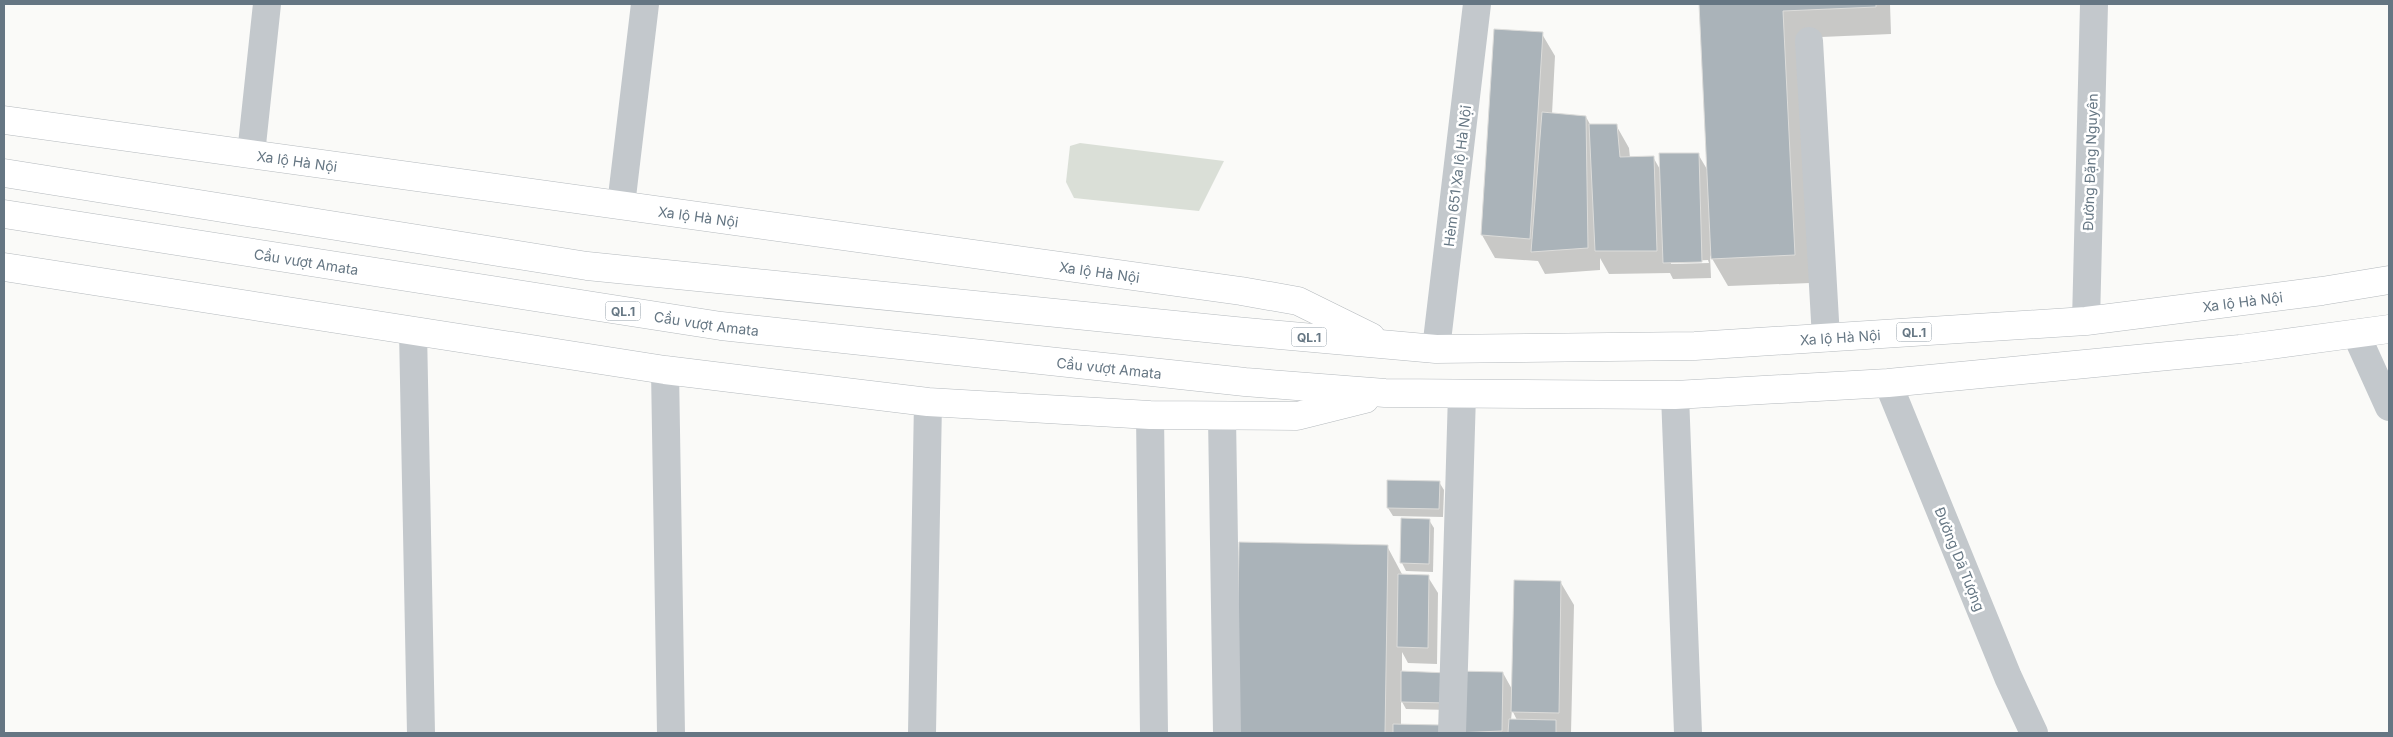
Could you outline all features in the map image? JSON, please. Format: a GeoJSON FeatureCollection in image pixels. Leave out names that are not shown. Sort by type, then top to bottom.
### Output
{"type":"FeatureCollection","features":[{"type":"Feature","properties":{"kind":"highway","name":"Xa lộ Hà Nội"},"geometry":{"type":"LineString","coordinates":[[4,120],[1298,301],[1384,343],[1436,349],[1694,346],[2086,321],[2322,291],[2389,280]]}},
{"type":"Feature","properties":{"kind":"highway","name":"QL.1"},"geometry":{"type":"LineString","coordinates":[[4,173],[587,266],[1235,331],[1384,343]]}},
{"type":"Feature","properties":{"kind":"highway","name":"Cầu vượt Amata"},"geometry":{"type":"LineString","coordinates":[[4,214],[720,326],[1245,382],[1385,393]]}},
{"type":"Feature","properties":{"kind":"highway"},"geometry":{"type":"LineString","coordinates":[[4,268],[665,370],[928,402],[1150,415],[1297,416],[1385,393],[1675,395],[1888,384],[2240,349],[2389,329]]}},
{"type":"Feature","properties":{"kind":"street"},"geometry":{"type":"LineString","coordinates":[[250,154],[267,4]]}},
{"type":"Feature","properties":{"kind":"street"},"geometry":{"type":"LineString","coordinates":[[621,205],[645,4]]}},
{"type":"Feature","properties":{"kind":"street","name":"Hẻm 651 Xa lộ Hà Nội"},"geometry":{"type":"LineString","coordinates":[[1436,349],[1477,4]]}},
{"type":"Feature","properties":{"kind":"street","name":"Đường Đặng Nguyên"},"geometry":{"type":"LineString","coordinates":[[2086,321],[2094,4]]}},
{"type":"Feature","properties":{"kind":"street"},"geometry":{"type":"LineString","coordinates":[[1808,41],[1826,338]]}},
{"type":"Feature","properties":{"kind":"street"},"geometry":{"type":"LineString","coordinates":[[413,332],[421,733]]}},
{"type":"Feature","properties":{"kind":"street"},"geometry":{"type":"LineString","coordinates":[[2356,334],[2389,407]]}},
{"type":"Feature","properties":{"kind":"street"},"geometry":{"type":"LineString","coordinates":[[665,370],[671,733]]}},
{"type":"Feature","properties":{"kind":"street","name":"Đường Dã Tượng"},"geometry":{"type":"LineString","coordinates":[[1888,384],[2008,677],[2034,733]]}},
{"type":"Feature","properties":{"kind":"street"},"geometry":{"type":"LineString","coordinates":[[1452,733],[1462,394]]}},
{"type":"Feature","properties":{"kind":"street"},"geometry":{"type":"LineString","coordinates":[[1675,395],[1688,733]]}},
{"type":"Feature","properties":{"kind":"street"},"geometry":{"type":"LineString","coordinates":[[922,733],[928,402]]}},
{"type":"Feature","properties":{"kind":"street"},"geometry":{"type":"LineString","coordinates":[[1150,415],[1154,733]]}},
{"type":"Feature","properties":{"kind":"street"},"geometry":{"type":"LineString","coordinates":[[1222,416],[1226,733]]}},
{"type":"Feature","properties":{"kind":"shaded area"},"geometry":{"type":"Polygon","coordinates":[[[1080,143],[1224,161],[1199,211],[1074,198],[1066,182],[1070,146],[1080,143]]]}},
{"type":"Feature","properties":{"kind":"building"},"geometry":{"type":"Polygon","coordinates":[[[1699,4],[1876,4],[1876,7],[1783,11],[1795,255],[1711,259],[1699,4]]]}},
{"type":"Feature","properties":{"kind":"building"},"geometry":{"type":"Polygon","coordinates":[[[1494,29],[1543,32],[1530,239],[1481,235],[1494,29]]]}},
{"type":"Feature","properties":{"kind":"building"},"geometry":{"type":"Polygon","coordinates":[[[1542,112],[1586,116],[1588,248],[1531,252],[1542,112]]]}},
{"type":"Feature","properties":{"kind":"building"},"geometry":{"type":"Polygon","coordinates":[[[1589,124],[1617,124],[1620,157],[1654,156],[1657,251],[1595,251],[1589,124]]]}},
{"type":"Feature","properties":{"kind":"building"},"geometry":{"type":"Polygon","coordinates":[[[1659,153],[1699,153],[1702,262],[1663,263],[1659,153]]]}},
{"type":"Feature","properties":{"kind":"building"},"geometry":{"type":"Polygon","coordinates":[[[1387,480],[1440,481],[1439,509],[1387,508],[1387,480]]]}},
{"type":"Feature","properties":{"kind":"building"},"geometry":{"type":"Polygon","coordinates":[[[1401,518],[1430,519],[1429,564],[1400,563],[1401,518]]]}},
{"type":"Feature","properties":{"kind":"building"},"geometry":{"type":"Polygon","coordinates":[[[1239,542],[1388,545],[1385,733],[1236,733],[1239,542]]]}},
{"type":"Feature","properties":{"kind":"building"},"geometry":{"type":"Polygon","coordinates":[[[1398,574],[1429,575],[1428,648],[1397,647],[1398,574]]]}},
{"type":"Feature","properties":{"kind":"building"},"geometry":{"type":"Polygon","coordinates":[[[1514,580],[1561,581],[1559,713],[1511,712],[1514,580]]]}},
{"type":"Feature","properties":{"kind":"building"},"geometry":{"type":"Polygon","coordinates":[[[1401,671],[1448,673],[1447,703],[1401,702],[1401,671]]]}},
{"type":"Feature","properties":{"kind":"building"},"geometry":{"type":"Polygon","coordinates":[[[1456,671],[1503,672],[1502,731],[1454,733],[1456,671]]]}},
{"type":"Feature","properties":{"kind":"building"},"geometry":{"type":"Polygon","coordinates":[[[1509,719],[1556,720],[1556,733],[1508,733],[1509,719]]]}},
{"type":"Feature","properties":{"kind":"building"},"geometry":{"type":"Polygon","coordinates":[[[1393,724],[1441,725],[1441,733],[1393,733],[1393,724]]]}}]}
